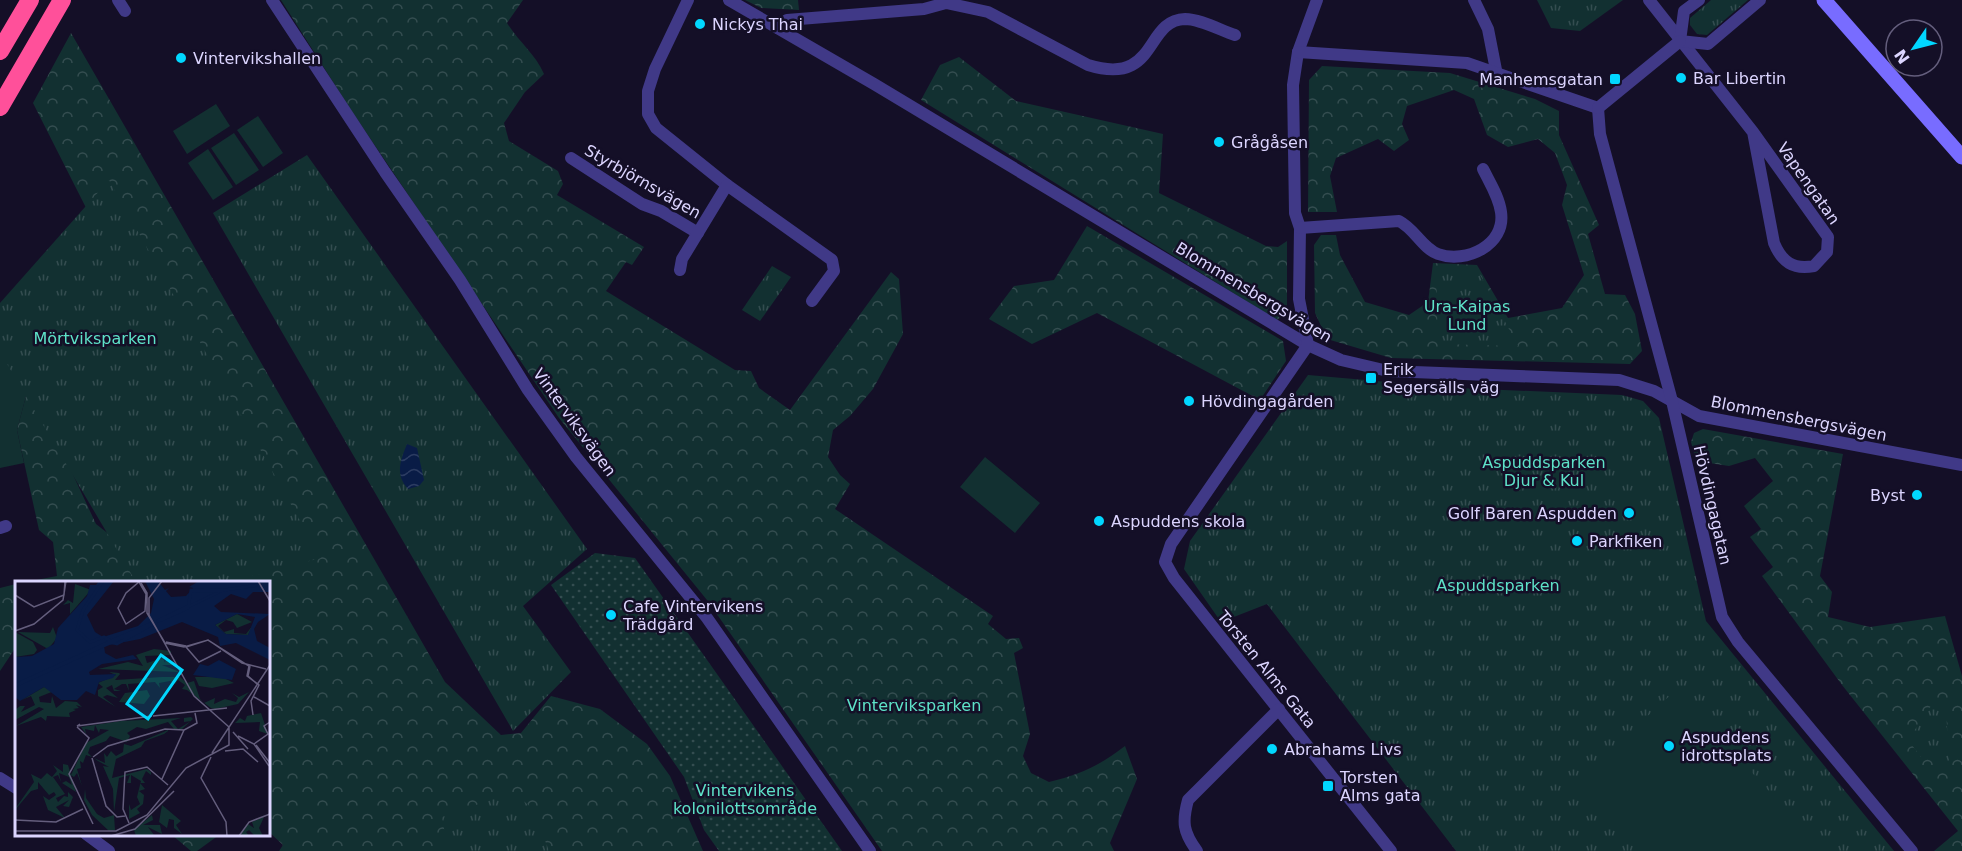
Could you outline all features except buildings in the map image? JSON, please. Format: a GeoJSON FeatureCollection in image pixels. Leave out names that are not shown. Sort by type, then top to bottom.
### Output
{"type":"FeatureCollection","features":[{"type":"Feature","properties":{"kind":"highway"},"geometry":{"type":"LineString","coordinates":[[0,51],[30,0]]}},
{"type":"Feature","properties":{"kind":"highway"},"geometry":{"type":"LineString","coordinates":[[0,107],[62,0]]}},
{"type":"Feature","properties":{"kind":"street"},"geometry":{"type":"LineString","coordinates":[[118,0],[125,11]]}},
{"type":"Feature","properties":{"kind":"street","name":"Vinterviksvägen"},"geometry":{"type":"LineString","coordinates":[[272,0],[385,172],[460,280],[528,390],[576,457],[707,618],[870,851]]}},
{"type":"Feature","properties":{"kind":"street"},"geometry":{"type":"LineString","coordinates":[[688,0],[655,69],[648,91],[648,114],[656,128],[727,185],[832,261],[834,272],[812,301]]}},
{"type":"Feature","properties":{"kind":"street","name":"Blommensbergsvägen"},"geometry":{"type":"LineString","coordinates":[[729,0],[1308,345],[1341,360],[1388,371],[1619,380],[1638,384],[1710,418],[1962,465]]}},
{"type":"Feature","properties":{"kind":"street"},"geometry":{"type":"LineString","coordinates":[[1308,345],[1299,299],[1300,228],[1294,213],[1293,85],[1298,52],[1317,0]]}},
{"type":"Feature","properties":{"kind":"street"},"geometry":{"type":"LineString","coordinates":[[1474,0],[1488,29],[1496,70]]}},
{"type":"Feature","properties":{"kind":"street","name":"Vapengatan"},"geometry":{"type":"LineString","coordinates":[[1648,0],[1753,132],[1828,237],[1827,252],[1814,266],[1793,266],[1779,256],[1774,243],[1753,132]]}},
{"type":"Feature","properties":{"kind":"street"},"geometry":{"type":"LineString","coordinates":[[1298,52],[1467,63],[1496,70],[1598,108],[1680,41],[1684,12],[1699,0]]}},
{"type":"Feature","properties":{"kind":"street"},"geometry":{"type":"LineString","coordinates":[[1680,41],[1708,44],[1760,0]]}},
{"type":"Feature","properties":{"kind":"street"},"geometry":{"type":"LineString","coordinates":[[1824,0],[1962,157]]}},
{"type":"Feature","properties":{"kind":"street"},"geometry":{"type":"LineString","coordinates":[[778,28],[787,20],[924,9],[946,1],[988,12],[1088,64],[1106,70],[1125,68],[1141,59],[1162,30],[1173,22],[1187,19],[1235,34]]}},
{"type":"Feature","properties":{"kind":"street","name":"Hövdingagatan"},"geometry":{"type":"LineString","coordinates":[[1598,108],[1600,134],[1672,401],[1722,617],[1738,642],[1912,851]]}},
{"type":"Feature","properties":{"kind":"street","name":"Styrbjörnsvägen"},"geometry":{"type":"LineString","coordinates":[[571,158],[642,204],[661,211],[698,233]]}},
{"type":"Feature","properties":{"kind":"street"},"geometry":{"type":"LineString","coordinates":[[1300,228],[1399,222],[1405,224],[1435,253],[1458,259],[1466,258],[1494,238],[1501,221],[1496,196],[1483,169]]}},
{"type":"Feature","properties":{"kind":"street","name":"Styrbjörnsvägen"},"geometry":{"type":"LineString","coordinates":[[680,270],[682,259],[727,185]]}},
{"type":"Feature","properties":{"kind":"street","name":"Torsten Alms Gata"},"geometry":{"type":"LineString","coordinates":[[1308,345],[1171,544],[1165,562],[1174,578],[1391,851]]}},
{"type":"Feature","properties":{"kind":"street"},"geometry":{"type":"LineString","coordinates":[[1197,851],[1187,837],[1183,819],[1188,800],[1279,709]]}},
{"type":"Feature","properties":{"kind":"street"},"geometry":{"type":"LineString","coordinates":[[0,778],[15,787]]}},
{"type":"Feature","properties":{"kind":"street"},"geometry":{"type":"LineString","coordinates":[[89,836],[109,851]]}},
{"type":"Feature","properties":{"kind":"green space","name":"Vinterviksparken"},"geometry":{"type":"Polygon","coordinates":[[[281,0],[523,0],[507,23],[544,74],[525,92],[504,123],[509,141],[558,171],[563,184],[557,195],[644,247],[632,265],[626,262],[606,291],[735,370],[751,371],[759,388],[790,410],[891,272],[899,279],[903,334],[873,389],[850,416],[833,430],[828,457],[840,475],[850,484],[835,509],[993,616],[988,624],[1006,639],[1019,638],[1023,648],[1014,653],[1030,734],[1023,756],[1031,773],[1049,782],[1060,779],[1098,764],[1125,746],[1137,779],[1110,843],[1114,851],[882,851],[707,600],[559,418],[349,107],[281,0]]]}},
{"type":"Feature","properties":{"kind":"green space"},"geometry":{"type":"Polygon","coordinates":[[[745,0],[798,0],[799,10],[761,8],[745,0]]]}},
{"type":"Feature","properties":{"kind":"green space"},"geometry":{"type":"Polygon","coordinates":[[[1537,0],[1623,0],[1580,31],[1551,28],[1537,0]]]}},
{"type":"Feature","properties":{"kind":"green space"},"geometry":{"type":"Polygon","coordinates":[[[1711,0],[1748,0],[1707,35],[1697,34],[1690,25],[1690,18],[1711,0]]]}},
{"type":"Feature","properties":{"kind":"green space"},"geometry":{"type":"Polygon","coordinates":[[[71,33],[445,682],[501,735],[521,733],[551,696],[600,709],[647,744],[670,776],[703,851],[279,851],[283,845],[270,833],[270,581],[213,581],[117,269],[33,103],[71,33]]]}},
{"type":"Feature","properties":{"kind":"green space"},"geometry":{"type":"Polygon","coordinates":[[[959,57],[1016,101],[1163,134],[1159,193],[1266,246],[1278,247],[1287,241],[1287,312],[1277,320],[921,100],[940,65],[959,57]]]}},
{"type":"Feature","properties":{"kind":"green space"},"geometry":{"type":"Polygon","coordinates":[[[1322,66],[1450,73],[1535,99],[1559,111],[1559,135],[1599,225],[1588,234],[1605,294],[1625,295],[1635,314],[1642,351],[1630,364],[1391,358],[1327,339],[1315,313],[1314,245],[1321,235],[1336,235],[1340,255],[1365,302],[1409,315],[1428,302],[1433,263],[1477,265],[1508,318],[1562,308],[1584,275],[1562,205],[1567,185],[1555,153],[1538,139],[1508,147],[1487,135],[1474,99],[1454,90],[1407,106],[1402,124],[1409,140],[1394,151],[1378,139],[1336,158],[1330,176],[1337,212],[1308,212],[1309,80],[1322,66]]]}},
{"type":"Feature","properties":{"kind":"green space"},"geometry":{"type":"Polygon","coordinates":[[[216,104],[230,126],[187,154],[173,131],[216,104]]]}},
{"type":"Feature","properties":{"kind":"green space"},"geometry":{"type":"Polygon","coordinates":[[[258,116],[283,153],[263,167],[237,130],[258,116]]]}},
{"type":"Feature","properties":{"kind":"green space"},"geometry":{"type":"Polygon","coordinates":[[[234,133],[259,170],[236,185],[211,148],[234,133]]]}},
{"type":"Feature","properties":{"kind":"green space"},"geometry":{"type":"Polygon","coordinates":[[[208,149],[233,187],[213,200],[188,163],[208,149]]]}},
{"type":"Feature","properties":{"kind":"green space"},"geometry":{"type":"Polygon","coordinates":[[[307,155],[587,549],[523,606],[571,672],[513,731],[213,213],[307,155]]]}},
{"type":"Feature","properties":{"kind":"green space","name":"Mörtviksparken"},"geometry":{"type":"Polygon","coordinates":[[[109,180],[321,558],[233,581],[135,581],[0,352],[0,303],[109,180]]]}},
{"type":"Feature","properties":{"kind":"green space"},"geometry":{"type":"Polygon","coordinates":[[[1087,226],[1283,341],[1286,361],[1260,400],[1097,313],[1032,344],[989,319],[1014,286],[1054,280],[1087,226]]]}},
{"type":"Feature","properties":{"kind":"green space"},"geometry":{"type":"Polygon","coordinates":[[[772,266],[791,277],[760,321],[742,310],[772,266]]]}},
{"type":"Feature","properties":{"kind":"green space","name":"Ura-Kaipas Lund"},"geometry":{"type":"Polygon","coordinates":[[[1436,267],[1476,267],[1518,346],[1438,344],[1436,267]]]}},
{"type":"Feature","properties":{"kind":"green space"},"geometry":{"type":"Polygon","coordinates":[[[0,316],[34,366],[17,430],[24,463],[0,468],[0,316]]]}},
{"type":"Feature","properties":{"kind":"green space"},"geometry":{"type":"Polygon","coordinates":[[[34,366],[68,464],[96,524],[124,546],[143,581],[31,581],[57,576],[53,542],[39,530],[17,430],[34,366]]]}},
{"type":"Feature","properties":{"kind":"green space","name":"Aspuddsparken"},"geometry":{"type":"Polygon","coordinates":[[[1308,375],[1457,388],[1622,395],[1643,401],[1659,418],[1706,621],[1894,851],[1824,851],[1676,690],[1576,782],[1639,851],[1456,851],[1267,604],[1221,622],[1184,569],[1190,541],[1308,375]]]}},
{"type":"Feature","properties":{"kind":"green space"},"geometry":{"type":"Polygon","coordinates":[[[1703,429],[1843,454],[1820,576],[1832,592],[1828,617],[1870,627],[1945,616],[1962,676],[1962,851],[1934,851],[1958,831],[1842,685],[1762,576],[1773,567],[1750,537],[1761,529],[1744,506],[1773,481],[1755,458],[1729,466],[1696,461],[1691,442],[1694,433],[1703,429]]]}},
{"type":"Feature","properties":{"kind":"green space"},"geometry":{"type":"Polygon","coordinates":[[[985,457],[1040,503],[1015,533],[960,487],[985,457]]]}},
{"type":"Feature","properties":{"kind":"green space","name":"Vintervikens kolonilottsområde"},"geometry":{"type":"Polygon","coordinates":[[[595,553],[635,558],[842,851],[719,851],[704,830],[684,777],[551,585],[595,553]]]}},
{"type":"Feature","properties":{"kind":"green space"},"geometry":{"type":"Polygon","coordinates":[[[15,584],[15,648],[0,671],[0,588],[15,584]]]}},
{"type":"Feature","properties":{"kind":"green space","name":"Aspuddens idrottsplats"},"geometry":{"type":"Polygon","coordinates":[[[1697,627],[1883,851],[1583,851],[1564,707],[1697,627]]]}},
{"type":"Feature","properties":{"kind":"green space"},"geometry":{"type":"Polygon","coordinates":[[[1931,706],[1946,709],[1949,762],[1921,757],[1908,740],[1931,706]]]}},
{"type":"Feature","properties":{"kind":"green space"},"geometry":{"type":"Polygon","coordinates":[[[513,792],[533,809],[549,851],[448,851],[442,817],[513,792]]]}},
{"type":"Feature","properties":{"kind":"green space"},"geometry":{"type":"Polygon","coordinates":[[[173,836],[218,836],[197,851],[191,851],[173,836]]]}},
{"type":"Feature","properties":{"kind":"water"},"geometry":{"type":"Polygon","coordinates":[[[407,444],[417,448],[424,480],[419,486],[408,489],[400,473],[402,456],[407,444]]]}},
{"type":"Feature","properties":{"kind":"place","name":"Nickys Thai"},"geometry":{"type":"Point","coordinates":[700,24]}},
{"type":"Feature","properties":{"kind":"place","name":"Vintervikshallen"},"geometry":{"type":"Point","coordinates":[181,58]}},
{"type":"Feature","properties":{"kind":"place","name":"Bar Libertin"},"geometry":{"type":"Point","coordinates":[1681,78]}},
{"type":"Feature","properties":{"kind":"place","name":"Manhemsgatan"},"geometry":{"type":"Point","coordinates":[1615,79]}},
{"type":"Feature","properties":{"kind":"place","name":"Grågåsen"},"geometry":{"type":"Point","coordinates":[1219,142]}},
{"type":"Feature","properties":{"kind":"place","name":"Erik Segersälls väg"},"geometry":{"type":"Point","coordinates":[1371,378]}},
{"type":"Feature","properties":{"kind":"place","name":"Hövdingagården"},"geometry":{"type":"Point","coordinates":[1189,401]}},
{"type":"Feature","properties":{"kind":"place","name":"Byst"},"geometry":{"type":"Point","coordinates":[1917,495]}},
{"type":"Feature","properties":{"kind":"place","name":"Golf Baren Aspudden"},"geometry":{"type":"Point","coordinates":[1629,513]}},
{"type":"Feature","properties":{"kind":"place","name":"Aspuddens skola"},"geometry":{"type":"Point","coordinates":[1099,521]}},
{"type":"Feature","properties":{"kind":"place","name":"Parkfiken"},"geometry":{"type":"Point","coordinates":[1577,541]}},
{"type":"Feature","properties":{"kind":"place","name":"Cafe Vintervikens Trädgård"},"geometry":{"type":"Point","coordinates":[611,615]}},
{"type":"Feature","properties":{"kind":"place","name":"Aspuddens idrottsplats"},"geometry":{"type":"Point","coordinates":[1669,746]}},
{"type":"Feature","properties":{"kind":"place","name":"Abrahams Livs"},"geometry":{"type":"Point","coordinates":[1272,749]}},
{"type":"Feature","properties":{"kind":"place","name":"Torsten Alms gata"},"geometry":{"type":"Point","coordinates":[1328,786]}},
{"type":"Feature","properties":{"kind":"park label","name":"Aspuddsparken Djur & Kul"},"geometry":{"type":"Point","coordinates":[1544,471]}}]}
